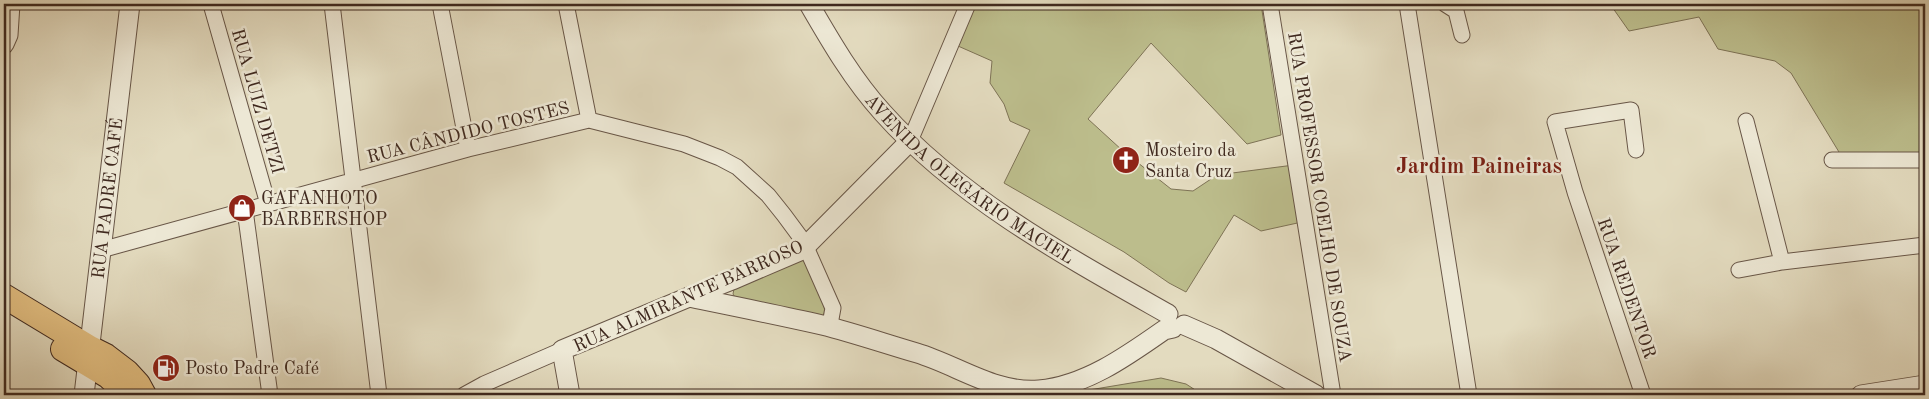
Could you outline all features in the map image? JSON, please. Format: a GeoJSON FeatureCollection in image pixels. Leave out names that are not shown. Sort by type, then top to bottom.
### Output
{"type":"FeatureCollection","features":[{"type":"Feature","properties":{"kind":"main road"},"geometry":{"type":"LineString","coordinates":[[5,302],[78,358],[106,356],[127,372],[138,384],[144,395]]}},
{"type":"Feature","properties":{"kind":"main road"},"geometry":{"type":"LineString","coordinates":[[89,357],[128,395]]}},
{"type":"Feature","properties":{"kind":"street"},"geometry":{"type":"LineString","coordinates":[[4,44],[8,35],[10,4]]}},
{"type":"Feature","properties":{"kind":"street","name":"RUA PADRE CAFÉ"},"geometry":{"type":"LineString","coordinates":[[84,395],[130,4]]}},
{"type":"Feature","properties":{"kind":"street"},"geometry":{"type":"LineString","coordinates":[[332,4],[379,395]]}},
{"type":"Feature","properties":{"kind":"street"},"geometry":{"type":"LineString","coordinates":[[440,4],[468,149]]}},
{"type":"Feature","properties":{"kind":"street"},"geometry":{"type":"LineString","coordinates":[[566,4],[589,120]]}},
{"type":"Feature","properties":{"kind":"street","name":"AVENIDA OLEGÁRIO MACIEL"},"geometry":{"type":"LineString","coordinates":[[809,4],[850,72],[883,114],[910,141],[969,192],[1000,214],[1175,322],[1216,339],[1316,395]]}},
{"type":"Feature","properties":{"kind":"street","name":"RUA ALMIRANTE BARROSO"},"geometry":{"type":"LineString","coordinates":[[464,395],[484,384],[562,350],[732,280],[804,248],[910,141],[968,4]]}},
{"type":"Feature","properties":{"kind":"street","name":"RUA PROFESSOR COELHO DE SOUZA"},"geometry":{"type":"LineString","coordinates":[[1270,4],[1333,395]]}},
{"type":"Feature","properties":{"kind":"street"},"geometry":{"type":"LineString","coordinates":[[1407,4],[1469,395]]}},
{"type":"Feature","properties":{"kind":"street"},"geometry":{"type":"LineString","coordinates":[[1445,4],[1456,11],[1462,35]]}},
{"type":"Feature","properties":{"kind":"street","name":"RUA LUIZ DETZI"},"geometry":{"type":"LineString","coordinates":[[212,8],[268,204]]}},
{"type":"Feature","properties":{"kind":"street","name":"RUA REDENTOR"},"geometry":{"type":"LineString","coordinates":[[1636,150],[1631,110],[1555,122],[1575,192],[1643,395]]}},
{"type":"Feature","properties":{"kind":"street","name":"RUA CÂNDIDO TOSTES"},"geometry":{"type":"LineString","coordinates":[[101,250],[468,149],[589,120],[684,144],[737,167],[768,196],[801,238],[833,308],[830,318],[824,326]]}},
{"type":"Feature","properties":{"kind":"street"},"geometry":{"type":"LineString","coordinates":[[1746,121],[1782,262]]}},
{"type":"Feature","properties":{"kind":"street"},"geometry":{"type":"LineString","coordinates":[[1832,160],[1925,160]]}},
{"type":"Feature","properties":{"kind":"street"},"geometry":{"type":"LineString","coordinates":[[245,210],[270,395]]}},
{"type":"Feature","properties":{"kind":"street"},"geometry":{"type":"LineString","coordinates":[[1739,270],[1782,262],[1925,245]]}},
{"type":"Feature","properties":{"kind":"street"},"geometry":{"type":"LineString","coordinates":[[732,280],[727,293],[735,306]]}},
{"type":"Feature","properties":{"kind":"street"},"geometry":{"type":"LineString","coordinates":[[689,297],[824,326],[920,354],[1004,387],[1036,391],[1054,389],[1074,383],[1115,363],[1175,322]]}},
{"type":"Feature","properties":{"kind":"street"},"geometry":{"type":"LineString","coordinates":[[562,350],[570,395]]}},
{"type":"Feature","properties":{"kind":"street"},"geometry":{"type":"LineString","coordinates":[[1861,395],[1925,385]]}},
{"type":"Feature","properties":{"kind":"green space"},"geometry":{"type":"Polygon","coordinates":[[[976,4],[1261,4],[1281,135],[1247,144],[1151,43],[1088,119],[1123,151],[1171,189],[1193,191],[1217,175],[1294,165],[1302,222],[1261,231],[1234,215],[1186,292],[1169,283],[1124,252],[1004,183],[1030,130],[1010,121],[1004,104],[990,83],[992,61],[958,46],[976,4]]]}},
{"type":"Feature","properties":{"kind":"green space"},"geometry":{"type":"Polygon","coordinates":[[[1610,4],[1925,4],[1925,157],[1842,157],[1791,73],[1775,61],[1718,49],[1699,17],[1629,31],[1610,4]]]}},
{"type":"Feature","properties":{"kind":"green space"},"geometry":{"type":"Polygon","coordinates":[[[803,259],[822,297],[824,313],[822,318],[736,299],[733,294],[734,289],[803,259]]]}},
{"type":"Feature","properties":{"kind":"green space"},"geometry":{"type":"Polygon","coordinates":[[[1161,378],[1186,384],[1203,395],[1059,395],[1161,378]]]}},
{"type":"Feature","properties":{"kind":"place","name":"Mosteiro da Santa Cruz"},"geometry":{"type":"Point","coordinates":[1126,160]}},
{"type":"Feature","properties":{"kind":"place","name":"GAFANHOTO BARBERSHOP"},"geometry":{"type":"Point","coordinates":[242,208]}},
{"type":"Feature","properties":{"kind":"place","name":"Posto Padre Café"},"geometry":{"type":"Point","coordinates":[166,368]}},
{"type":"Feature","properties":{"kind":"district","name":"Jardim Paineiras"},"geometry":{"type":"Point","coordinates":[1479,165]}}]}
